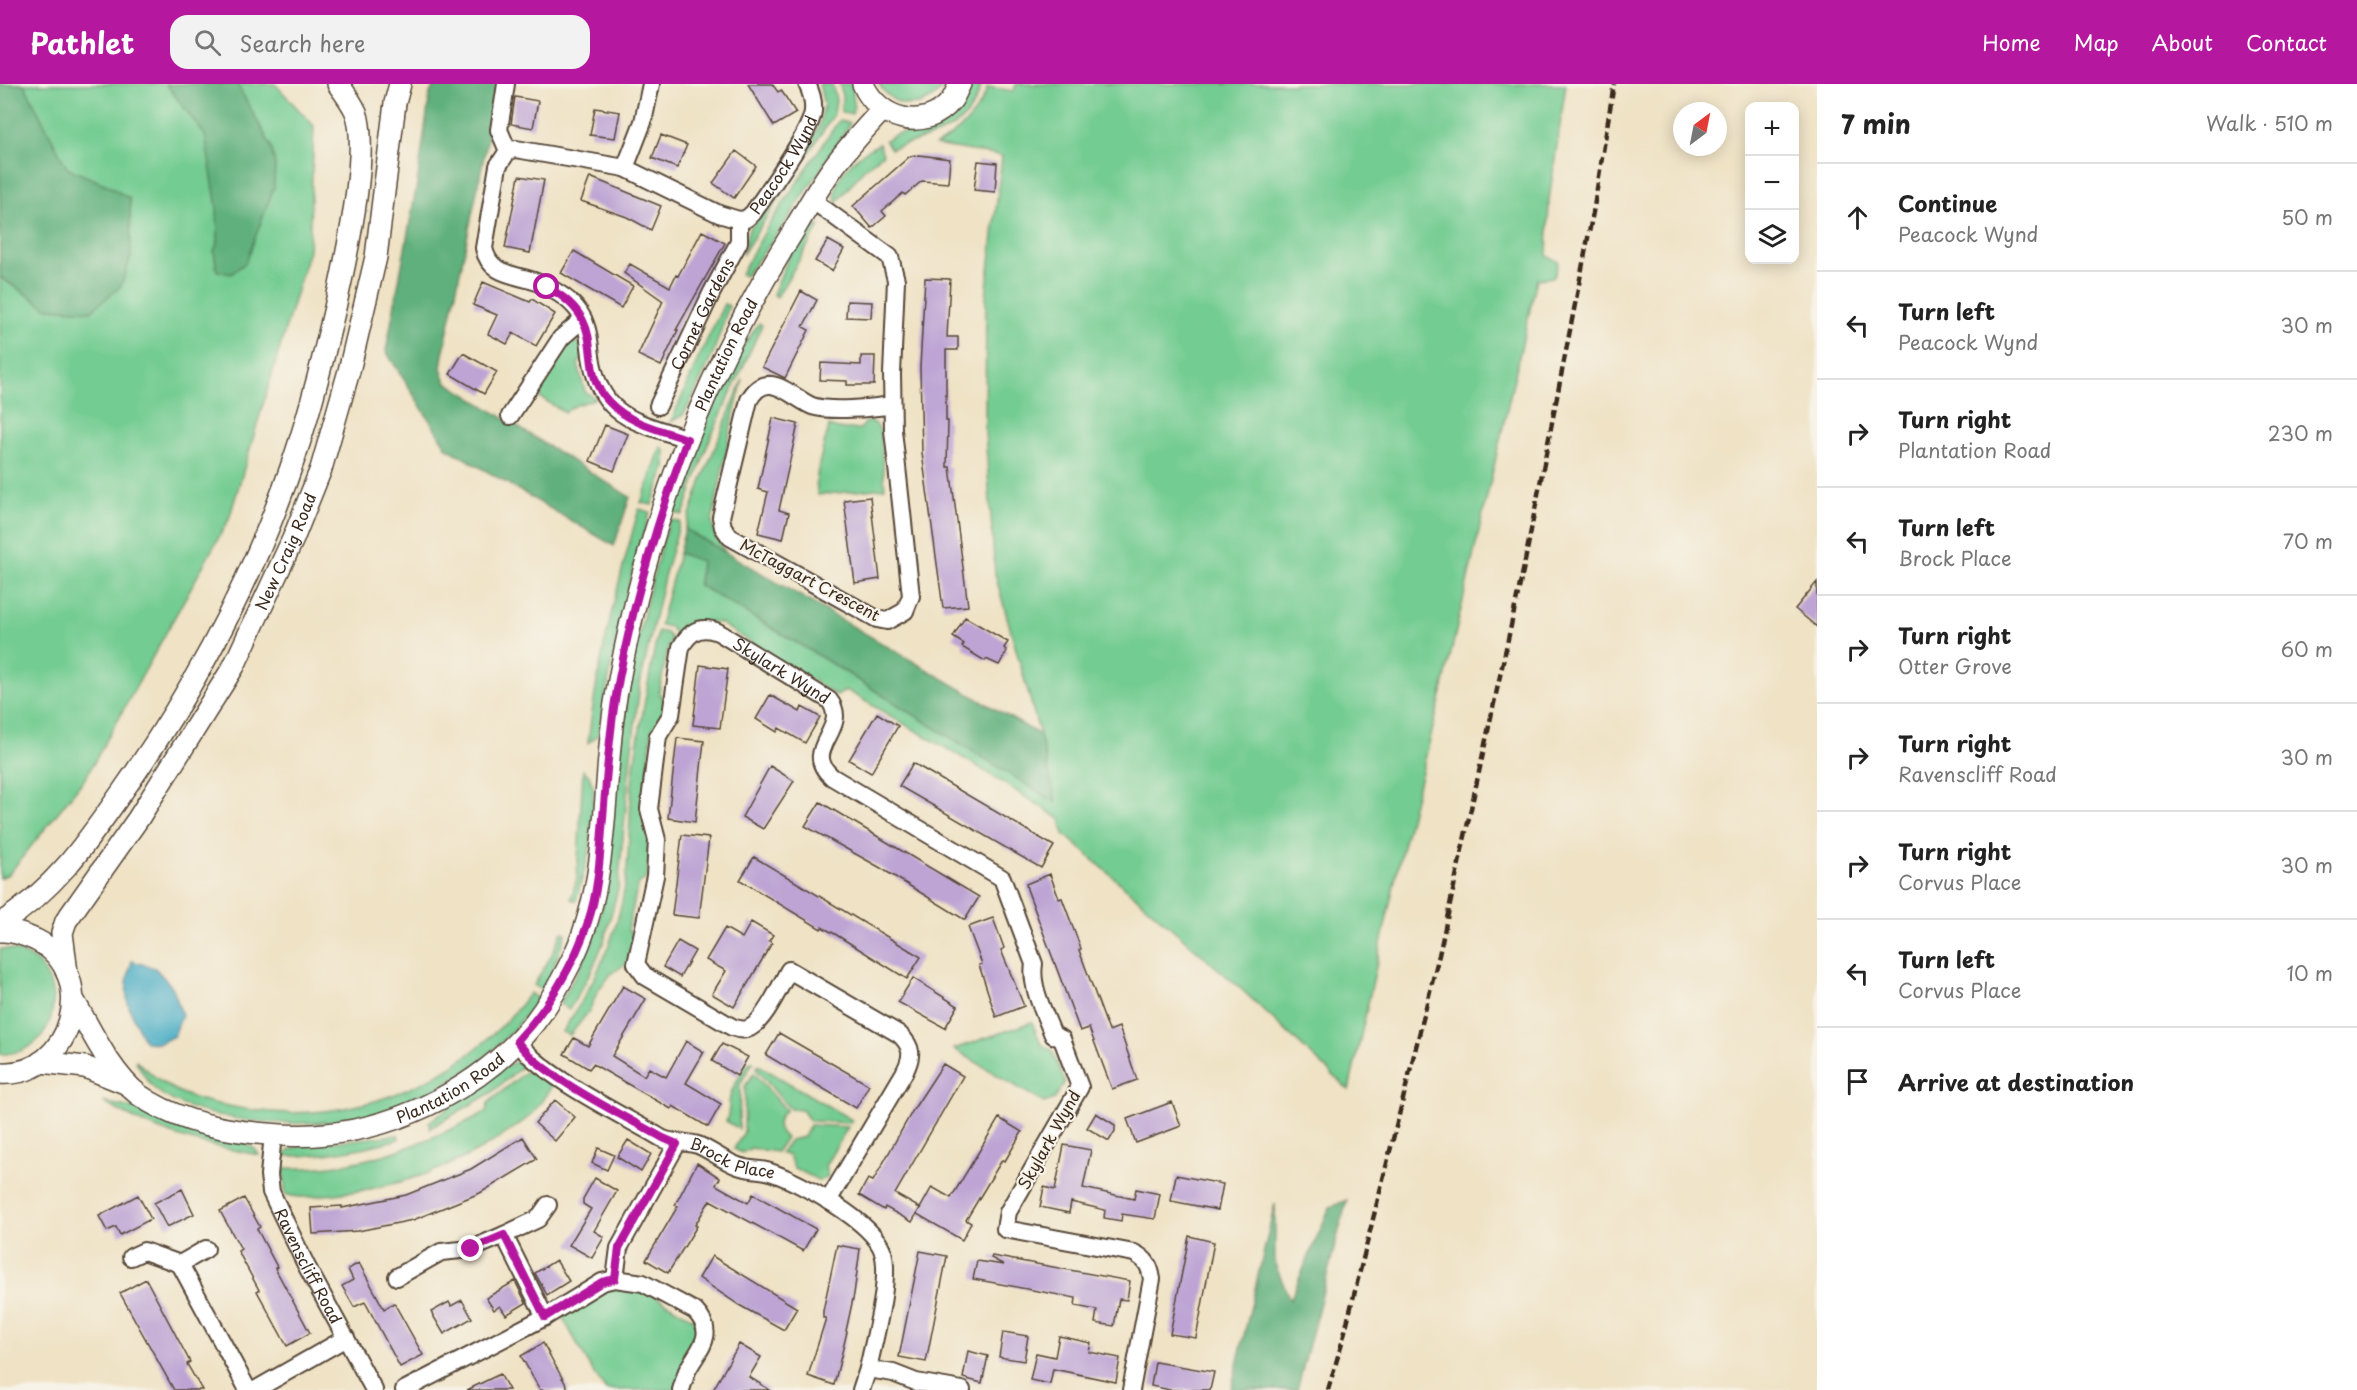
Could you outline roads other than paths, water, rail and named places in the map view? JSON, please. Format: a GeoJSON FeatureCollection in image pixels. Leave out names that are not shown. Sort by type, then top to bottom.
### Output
{"type":"FeatureCollection","features":[{"type":"Feature","properties":{"kind":"street","name":"New Craig Road"},"geometry":{"type":"LineString","coordinates":[[0,924],[45,891],[93,834],[149,753],[209,651],[272,518],[295,456],[321,366],[347,253],[361,135],[355,112],[338,84]]}},
{"type":"Feature","properties":{"kind":"street","name":"New Craig Road"},"geometry":{"type":"LineString","coordinates":[[73,999],[62,933],[66,921],[138,819],[234,666],[294,539],[321,469],[349,371],[376,257],[394,103],[400,84]]}},
{"type":"Feature","properties":{"kind":"street"},"geometry":{"type":"LineString","coordinates":[[506,84],[499,130],[508,151],[498,166],[484,249],[486,259],[500,272],[534,281],[560,294],[576,308],[590,335],[594,374],[600,391],[609,402],[628,418],[687,439]]}},
{"type":"Feature","properties":{"kind":"street"},"geometry":{"type":"LineString","coordinates":[[625,168],[643,122],[651,84]]}},
{"type":"Feature","properties":{"kind":"street","name":"Peacock Wynd"},"geometry":{"type":"LineString","coordinates":[[508,151],[516,149],[625,168],[718,214],[739,220],[746,219],[753,213],[807,130],[813,114],[813,98],[807,84]]}},
{"type":"Feature","properties":{"kind":"street"},"geometry":{"type":"LineString","coordinates":[[863,84],[867,94],[882,110],[895,117],[912,120],[929,117],[943,109],[952,100],[960,84]]}},
{"type":"Feature","properties":{"kind":"street","name":"Plantation Road"},"geometry":{"type":"LineString","coordinates":[[41,1062],[85,1067],[125,1083],[140,1095],[188,1119],[222,1128],[273,1134],[327,1134],[375,1125],[414,1111],[474,1077],[517,1041],[534,1023],[571,963],[588,921],[600,861],[606,777],[615,702],[627,639],[660,513],[687,439],[722,358],[766,275],[832,169],[882,110]]}},
{"type":"Feature","properties":{"kind":"street","name":"McTaggart Crescent"},"geometry":{"type":"LineString","coordinates":[[812,200],[890,257],[896,280],[892,405],[911,596],[905,610],[887,621],[877,619],[730,537],[723,527],[721,517],[749,400],[754,391],[761,386],[784,388],[813,406],[867,408],[892,405]]}},
{"type":"Feature","properties":{"kind":"street","name":"Cornet Gardens"},"geometry":{"type":"LineString","coordinates":[[658,406],[712,292],[739,242],[739,220]]}},
{"type":"Feature","properties":{"kind":"street"},"geometry":{"type":"LineString","coordinates":[[510,416],[561,338],[583,319]]}},
{"type":"Feature","properties":{"kind":"street","name":"Skylark Wynd"},"geometry":{"type":"LineString","coordinates":[[828,1201],[911,1060],[911,1050],[907,1041],[899,1034],[789,970],[759,1021],[748,1029],[740,1029],[732,1028],[645,976],[636,964],[655,876],[657,840],[649,809],[658,736],[671,715],[681,647],[685,639],[699,628],[709,628],[718,632],[829,700],[836,712],[835,724],[821,749],[820,759],[824,771],[1002,878],[1034,964],[1032,976],[1053,1035],[1062,1039],[1080,1087],[1008,1212],[1005,1229],[1134,1253],[1143,1257],[1150,1268],[1152,1279],[1131,1390]]}},
{"type":"Feature","properties":{"kind":"street"},"geometry":{"type":"LineString","coordinates":[[0,931],[24,934],[42,943],[56,956],[67,973]]}},
{"type":"Feature","properties":{"kind":"street"},"geometry":{"type":"LineString","coordinates":[[0,1073],[25,1070],[52,1053],[65,1035],[72,1014],[73,999]]}},
{"type":"Feature","properties":{"kind":"street","name":"Plantation Road"},"geometry":{"type":"LineString","coordinates":[[73,999],[125,1083]]}},
{"type":"Feature","properties":{"kind":"street","name":"Brock Place"},"geometry":{"type":"LineString","coordinates":[[517,1041],[534,1059],[562,1079],[663,1138],[677,1144],[697,1145],[738,1166],[767,1171],[789,1180],[852,1216],[872,1234],[882,1251],[885,1269],[883,1294],[868,1369]]}},
{"type":"Feature","properties":{"kind":"street","name":"Ravenscliff Road"},"geometry":{"type":"LineString","coordinates":[[273,1134],[270,1190],[306,1265],[374,1390]]}},
{"type":"Feature","properties":{"kind":"street"},"geometry":{"type":"LineString","coordinates":[[615,1279],[616,1263],[622,1241],[677,1144]]}},
{"type":"Feature","properties":{"kind":"street"},"geometry":{"type":"LineString","coordinates":[[397,1277],[441,1252],[471,1249],[538,1219],[548,1205]]}},
{"type":"Feature","properties":{"kind":"street"},"geometry":{"type":"LineString","coordinates":[[504,1235],[545,1317]]}},
{"type":"Feature","properties":{"kind":"street"},"geometry":{"type":"LineString","coordinates":[[180,1263],[206,1249]]}},
{"type":"Feature","properties":{"kind":"street"},"geometry":{"type":"LineString","coordinates":[[131,1257],[144,1251],[180,1263],[248,1390]]}},
{"type":"Feature","properties":{"kind":"street"},"geometry":{"type":"LineString","coordinates":[[404,1390],[545,1317],[602,1282],[615,1279],[643,1283],[700,1316],[707,1334],[705,1342],[687,1372],[681,1390]]}},
{"type":"Feature","properties":{"kind":"street"},"geometry":{"type":"LineString","coordinates":[[255,1390],[346,1338]]}},
{"type":"Feature","properties":{"kind":"street"},"geometry":{"type":"LineString","coordinates":[[861,1390],[868,1369],[962,1390]]}},
{"type":"Feature","properties":{"kind":"water"},"geometry":{"type":"Polygon","coordinates":[[[132,961],[155,968],[173,988],[182,1015],[174,1036],[160,1043],[145,1042],[131,1012],[127,985],[132,961]]]}},
{"type":"Feature","properties":{"kind":"railway"},"geometry":{"type":"LineString","coordinates":[[1328,1390],[1343,1339],[1439,955],[1524,566],[1594,207],[1614,84]]}}]}
